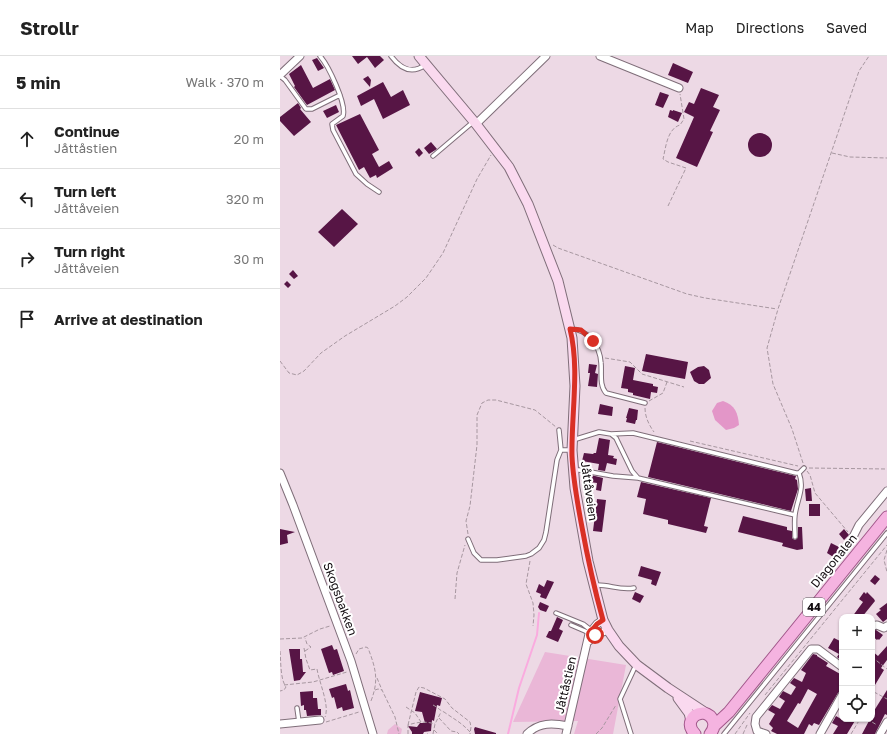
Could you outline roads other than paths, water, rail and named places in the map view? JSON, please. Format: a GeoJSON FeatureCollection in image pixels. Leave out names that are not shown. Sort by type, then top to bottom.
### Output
{"type":"FeatureCollection","features":[{"type":"Feature","properties":{"kind":"main road","name":"Jåttåveien"},"geometry":{"type":"LineString","coordinates":[[423,59],[509,166],[534,217],[558,281],[572,338],[574,386],[572,440],[573,471],[588,561],[603,620],[619,646],[637,665],[668,688],[708,714]]}},
{"type":"Feature","properties":{"kind":"main road","name":"Diagonalen"},"geometry":{"type":"LineString","coordinates":[[712,730],[729,712],[740,696],[887,517]]}},
{"type":"Feature","properties":{"kind":"main road","name":"Jåttåveien"},"geometry":{"type":"LineString","coordinates":[[668,688],[681,701],[689,713],[691,729]]}},
{"type":"Feature","properties":{"kind":"main road","name":"Diagonalen"},"geometry":{"type":"LineString","coordinates":[[708,714],[724,708],[740,696]]}},
{"type":"Feature","properties":{"kind":"main road","name":"44"},"geometry":{"type":"LineString","coordinates":[[691,729],[694,716],[697,714],[708,714],[713,719],[712,730]]}},
{"type":"Feature","properties":{"kind":"street"},"geometry":{"type":"LineString","coordinates":[[280,75],[300,56]]}},
{"type":"Feature","properties":{"kind":"street"},"geometry":{"type":"LineString","coordinates":[[475,123],[546,56]]}},
{"type":"Feature","properties":{"kind":"street"},"geometry":{"type":"LineString","coordinates":[[600,56],[679,88]]}},
{"type":"Feature","properties":{"kind":"street","name":"Skogsbakken"},"geometry":{"type":"LineString","coordinates":[[280,474],[351,661],[373,734]]}},
{"type":"Feature","properties":{"kind":"street"},"geometry":{"type":"LineString","coordinates":[[853,537],[859,525],[887,490]]}},
{"type":"Feature","properties":{"kind":"street"},"geometry":{"type":"LineString","coordinates":[[592,635],[597,624],[603,620]]}},
{"type":"Feature","properties":{"kind":"street"},"geometry":{"type":"LineString","coordinates":[[875,625],[884,628],[887,626]]}},
{"type":"Feature","properties":{"kind":"street"},"geometry":{"type":"LineString","coordinates":[[592,635],[608,630]]}},
{"type":"Feature","properties":{"kind":"street","name":"Jåttåstien"},"geometry":{"type":"LineString","coordinates":[[567,730],[592,635]]}},
{"type":"Feature","properties":{"kind":"street"},"geometry":{"type":"LineString","coordinates":[[766,734],[757,730],[755,724],[756,717],[811,648],[818,649],[839,665]]}},
{"type":"Feature","properties":{"kind":"street"},"geometry":{"type":"LineString","coordinates":[[820,734],[839,700]]}},
{"type":"Feature","properties":{"kind":"street"},"geometry":{"type":"LineString","coordinates":[[280,724],[320,720]]}},
{"type":"Feature","properties":{"kind":"street"},"geometry":{"type":"LineString","coordinates":[[527,734],[542,725],[557,724],[567,730]]}},
{"type":"Feature","properties":{"kind":"lane"},"geometry":{"type":"LineString","coordinates":[[320,56],[340,95],[344,113],[342,118],[332,124],[333,130],[356,174],[379,192]]}},
{"type":"Feature","properties":{"kind":"lane","name":"Jåttåveien"},"geometry":{"type":"LineString","coordinates":[[391,56],[406,70],[414,70],[423,59]]}},
{"type":"Feature","properties":{"kind":"lane"},"geometry":{"type":"LineString","coordinates":[[280,75],[306,109],[312,109],[340,95]]}},
{"type":"Feature","properties":{"kind":"lane"},"geometry":{"type":"LineString","coordinates":[[433,156],[475,123]]}},
{"type":"Feature","properties":{"kind":"lane"},"geometry":{"type":"LineString","coordinates":[[570,329],[581,330],[589,336],[596,346],[600,357],[602,388],[606,393],[645,403]]}},
{"type":"Feature","properties":{"kind":"lane"},"geometry":{"type":"LineString","coordinates":[[468,539],[474,553],[482,560],[497,560],[531,554],[539,548],[544,540],[557,460],[561,450],[559,430]]}},
{"type":"Feature","properties":{"kind":"lane"},"geometry":{"type":"LineString","coordinates":[[572,440],[599,432],[611,434],[633,433],[799,473]]}},
{"type":"Feature","properties":{"kind":"lane"},"geometry":{"type":"LineString","coordinates":[[611,434],[616,438],[632,471],[638,478]]}},
{"type":"Feature","properties":{"kind":"lane"},"geometry":{"type":"LineString","coordinates":[[561,450],[572,450]]}},
{"type":"Feature","properties":{"kind":"lane"},"geometry":{"type":"LineString","coordinates":[[799,473],[804,468]]}},
{"type":"Feature","properties":{"kind":"lane"},"geometry":{"type":"LineString","coordinates":[[573,471],[579,470],[614,476],[638,478],[795,515]]}},
{"type":"Feature","properties":{"kind":"lane"},"geometry":{"type":"LineString","coordinates":[[794,537],[795,515],[802,486],[799,473]]}},
{"type":"Feature","properties":{"kind":"lane"},"geometry":{"type":"LineString","coordinates":[[724,734],[887,533]]}},
{"type":"Feature","properties":{"kind":"lane"},"geometry":{"type":"LineString","coordinates":[[594,585],[606,585],[623,590],[634,588]]}},
{"type":"Feature","properties":{"kind":"lane"},"geometry":{"type":"LineString","coordinates":[[556,613],[583,624],[592,635]]}},
{"type":"Feature","properties":{"kind":"lane"},"geometry":{"type":"LineString","coordinates":[[571,625],[592,635]]}},
{"type":"Feature","properties":{"kind":"lane"},"geometry":{"type":"LineString","coordinates":[[631,734],[620,699],[637,665]]}},
{"type":"Feature","properties":{"kind":"lane"},"geometry":{"type":"LineString","coordinates":[[297,708],[298,722]]}},
{"type":"Feature","properties":{"kind":"waterway"},"geometry":{"type":"LineString","coordinates":[[508,734],[519,688],[537,635],[539,613]]}}]}
